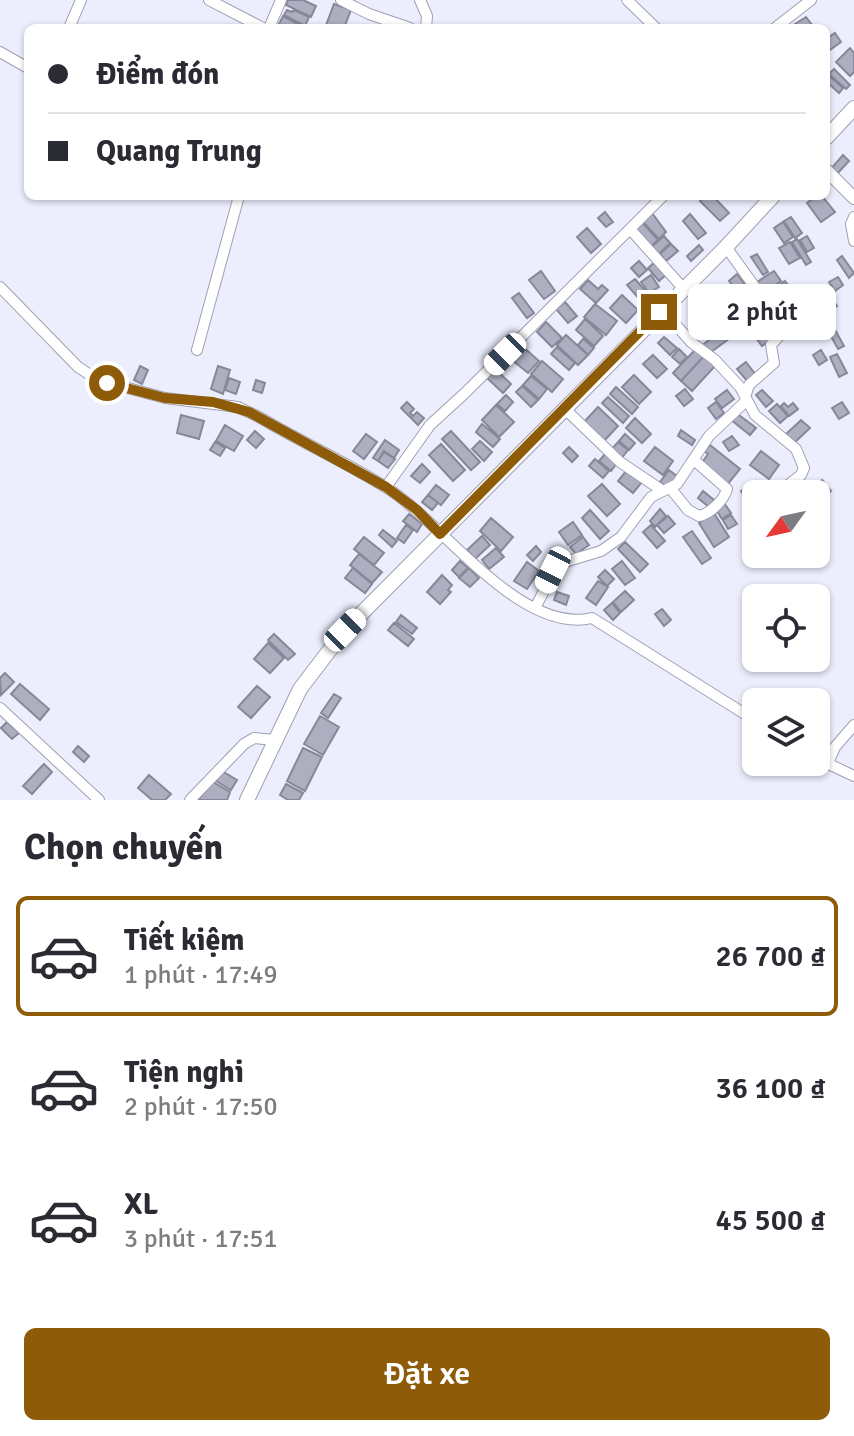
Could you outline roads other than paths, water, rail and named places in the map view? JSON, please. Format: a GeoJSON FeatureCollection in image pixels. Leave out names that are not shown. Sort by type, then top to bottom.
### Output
{"type":"FeatureCollection","features":[{"type":"Feature","properties":{"kind":"main road"},"geometry":{"type":"LineString","coordinates":[[830,134],[854,108]]}},
{"type":"Feature","properties":{"kind":"main road"},"geometry":{"type":"LineString","coordinates":[[247,800],[300,689],[345,630],[769,200]]}},
{"type":"Feature","properties":{"kind":"street"},"geometry":{"type":"LineString","coordinates":[[71,24],[81,0]]}},
{"type":"Feature","properties":{"kind":"street"},"geometry":{"type":"LineString","coordinates":[[209,0],[255,24]]}},
{"type":"Feature","properties":{"kind":"street"},"geometry":{"type":"LineString","coordinates":[[271,24],[281,0]]}},
{"type":"Feature","properties":{"kind":"street"},"geometry":{"type":"LineString","coordinates":[[341,0],[398,24]]}},
{"type":"Feature","properties":{"kind":"street"},"geometry":{"type":"LineString","coordinates":[[420,0],[427,16],[426,24]]}},
{"type":"Feature","properties":{"kind":"street"},"geometry":{"type":"LineString","coordinates":[[627,0],[652,24]]}},
{"type":"Feature","properties":{"kind":"street"},"geometry":{"type":"LineString","coordinates":[[780,24],[811,0]]}},
{"type":"Feature","properties":{"kind":"street"},"geometry":{"type":"LineString","coordinates":[[0,52],[24,66]]}},
{"type":"Feature","properties":{"kind":"street"},"geometry":{"type":"LineString","coordinates":[[830,174],[854,198]]}},
{"type":"Feature","properties":{"kind":"street"},"geometry":{"type":"LineString","coordinates":[[197,350],[238,200]]}},
{"type":"Feature","properties":{"kind":"street"},"geometry":{"type":"LineString","coordinates":[[386,487],[430,425],[659,200]]}},
{"type":"Feature","properties":{"kind":"street"},"geometry":{"type":"LineString","coordinates":[[854,217],[851,224],[854,241]]}},
{"type":"Feature","properties":{"kind":"street"},"geometry":{"type":"LineString","coordinates":[[630,229],[683,288]]}},
{"type":"Feature","properties":{"kind":"street"},"geometry":{"type":"LineString","coordinates":[[535,608],[558,564],[611,545],[629,529],[651,497],[667,490],[686,474],[709,436],[746,399],[749,385],[774,363],[771,345],[781,334],[783,326],[726,247]]}},
{"type":"Feature","properties":{"kind":"street"},"geometry":{"type":"LineString","coordinates":[[0,287],[72,361],[98,380],[165,398],[238,407],[386,487],[417,510],[512,596],[565,619],[592,618],[742,712]]}},
{"type":"Feature","properties":{"kind":"street"},"geometry":{"type":"LineString","coordinates":[[662,309],[691,342],[728,373],[760,420],[786,439],[801,457],[804,468],[795,480]]}},
{"type":"Feature","properties":{"kind":"street"},"geometry":{"type":"LineString","coordinates":[[564,408],[620,462],[667,490],[699,516],[706,514],[727,489],[694,460]]}},
{"type":"Feature","properties":{"kind":"street"},"geometry":{"type":"LineString","coordinates":[[0,708],[99,800]]}},
{"type":"Feature","properties":{"kind":"street"},"geometry":{"type":"LineString","coordinates":[[830,758],[835,747],[854,725]]}},
{"type":"Feature","properties":{"kind":"street"},"geometry":{"type":"LineString","coordinates":[[190,800],[244,744],[254,738],[274,740]]}},
{"type":"Feature","properties":{"kind":"street"},"geometry":{"type":"LineString","coordinates":[[830,766],[854,776]]}}]}
